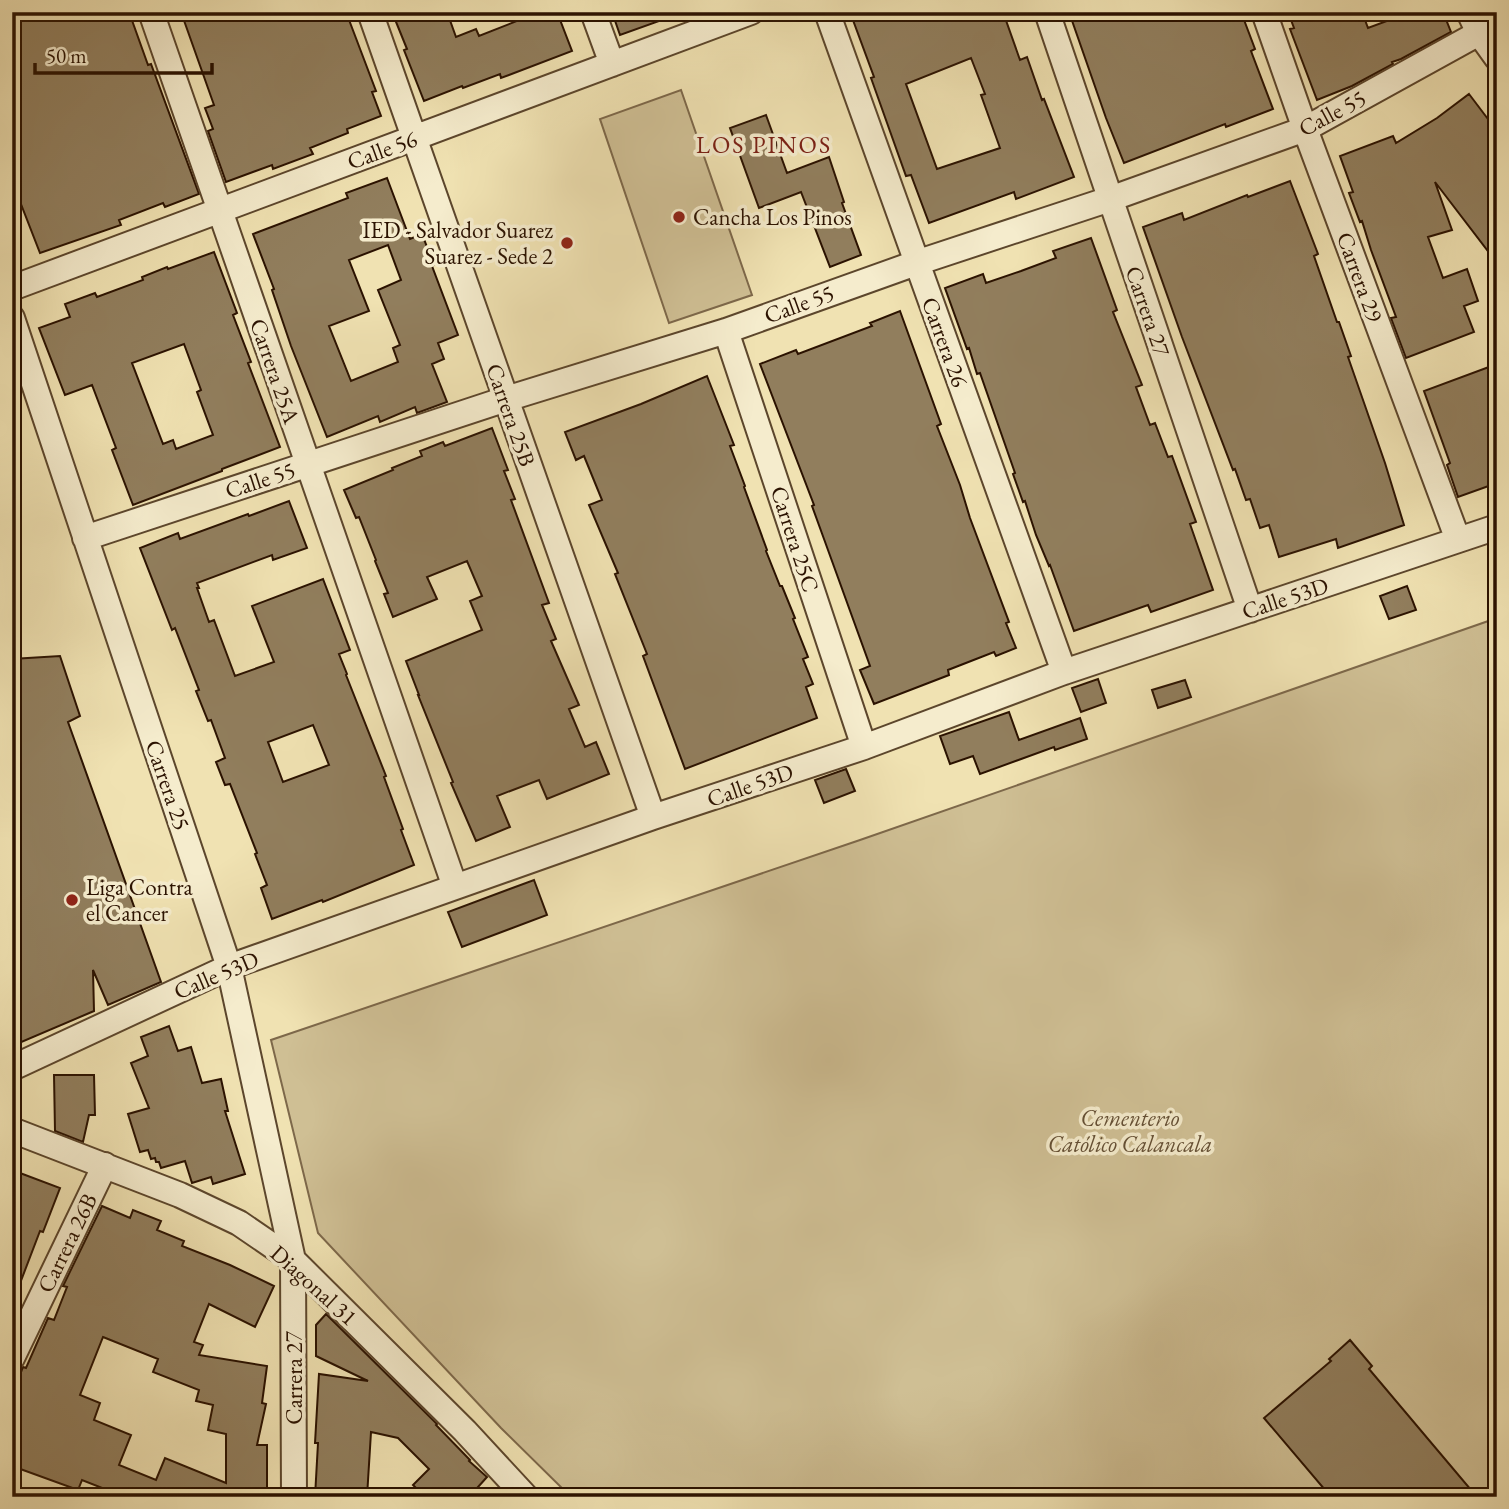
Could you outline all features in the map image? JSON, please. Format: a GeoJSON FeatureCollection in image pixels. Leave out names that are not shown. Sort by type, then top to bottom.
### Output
{"type":"FeatureCollection","features":[{"type":"Feature","properties":{"kind":"street","name":"Carrera 25A"},"geometry":{"type":"LineString","coordinates":[[151,12],[455,887]]}},
{"type":"Feature","properties":{"kind":"street","name":"Carrera 25B"},"geometry":{"type":"LineString","coordinates":[[370,12],[653,817]]}},
{"type":"Feature","properties":{"kind":"street"},"geometry":{"type":"LineString","coordinates":[[593,12],[612,64]]}},
{"type":"Feature","properties":{"kind":"street","name":"Calle 56"},"geometry":{"type":"LineString","coordinates":[[12,289],[751,12]]}},
{"type":"Feature","properties":{"kind":"street","name":"Carrera 26"},"geometry":{"type":"LineString","coordinates":[[827,12],[1064,672]]}},
{"type":"Feature","properties":{"kind":"street","name":"Carrera 27"},"geometry":{"type":"LineString","coordinates":[[1047,12],[1250,610]]}},
{"type":"Feature","properties":{"kind":"street","name":"Carrera 29"},"geometry":{"type":"LineString","coordinates":[[1264,12],[1458,540]]}},
{"type":"Feature","properties":{"kind":"street"},"geometry":{"type":"LineString","coordinates":[[1482,26],[1497,58]]}},
{"type":"Feature","properties":{"kind":"street","name":"Calle 55"},"geometry":{"type":"LineString","coordinates":[[85,538],[506,399],[726,331],[1305,129],[1482,26]]}},
{"type":"Feature","properties":{"kind":"street","name":"Carrera 25"},"geometry":{"type":"LineString","coordinates":[[12,318],[229,967],[293,1260]]}},
{"type":"Feature","properties":{"kind":"street","name":"Carrera 25C"},"geometry":{"type":"LineString","coordinates":[[726,331],[864,747]]}},
{"type":"Feature","properties":{"kind":"street","name":"Calle 53D"},"geometry":{"type":"LineString","coordinates":[[12,1068],[229,967],[653,817],[864,747],[1064,672],[1497,527]]}},
{"type":"Feature","properties":{"kind":"street","name":"Diagonal 31"},"geometry":{"type":"LineString","coordinates":[[12,1130],[180,1195],[239,1223],[293,1260],[465,1431],[526,1497]]}},
{"type":"Feature","properties":{"kind":"street","name":"Carrera 26B"},"geometry":{"type":"LineString","coordinates":[[12,1358],[104,1165]]}},
{"type":"Feature","properties":{"kind":"street","name":"Carrera 27"},"geometry":{"type":"LineString","coordinates":[[293,1260],[294,1497]]}},
{"type":"Feature","properties":{"kind":"green space","name":"Cancha Los Pinos"},"geometry":{"type":"Polygon","coordinates":[[[681,90],[752,295],[669,323],[600,119],[681,90]]]}},
{"type":"Feature","properties":{"kind":"green space","name":"Cementerio Católico Calancala"},"geometry":{"type":"Polygon","coordinates":[[[1497,618],[1497,1497],[571,1497],[501,1428],[318,1233],[271,1040],[860,840],[1497,618]]]}},
{"type":"Feature","properties":{"kind":"building"},"geometry":{"type":"Polygon","coordinates":[[[12,12],[129,12],[199,194],[165,207],[163,203],[119,220],[121,225],[40,253],[12,181],[12,12]]]}},
{"type":"Feature","properties":{"kind":"building"},"geometry":{"type":"Polygon","coordinates":[[[181,12],[346,12],[376,91],[372,92],[381,116],[347,129],[348,133],[310,148],[313,154],[226,182],[208,131],[213,129],[205,108],[214,105],[181,12]]]}},
{"type":"Feature","properties":{"kind":"building"},"geometry":{"type":"Polygon","coordinates":[[[392,12],[447,12],[456,37],[476,29],[479,36],[522,19],[520,12],[557,12],[572,51],[501,78],[500,74],[424,101],[392,12]]]}},
{"type":"Feature","properties":{"kind":"building"},"geometry":{"type":"Polygon","coordinates":[[[612,12],[675,12],[676,15],[620,35],[612,12]]]}},
{"type":"Feature","properties":{"kind":"building"},"geometry":{"type":"Polygon","coordinates":[[[850,12],[1003,12],[1020,60],[1027,57],[1074,177],[1016,199],[1014,192],[929,223],[911,175],[906,176],[871,78],[874,77],[850,12]],[[971,58],[906,84],[937,169],[1000,148],[981,95],[985,94],[971,58]]]}},
{"type":"Feature","properties":{"kind":"building"},"geometry":{"type":"Polygon","coordinates":[[[1069,12],[1200,12],[1202,19],[1220,12],[1241,12],[1255,49],[1251,51],[1273,109],[1226,127],[1225,124],[1124,163],[1069,12]]]}},
{"type":"Feature","properties":{"kind":"building"},"geometry":{"type":"Polygon","coordinates":[[[1288,12],[1362,12],[1368,28],[1411,12],[1443,12],[1451,32],[1352,86],[1317,100],[1290,29],[1294,28],[1288,12]]]}},
{"type":"Feature","properties":{"kind":"building"},"geometry":{"type":"Polygon","coordinates":[[[1469,94],[1497,131],[1497,263],[1435,182],[1452,230],[1428,237],[1443,278],[1467,269],[1478,301],[1464,306],[1474,332],[1406,358],[1391,318],[1396,317],[1362,221],[1360,222],[1349,193],[1353,192],[1340,156],[1393,136],[1396,143],[1469,94]]]}},
{"type":"Feature","properties":{"kind":"building"},"geometry":{"type":"Polygon","coordinates":[[[766,115],[787,173],[829,157],[861,255],[830,267],[801,192],[759,208],[730,128],[766,115]]]}},
{"type":"Feature","properties":{"kind":"building"},"geometry":{"type":"Polygon","coordinates":[[[387,178],[410,239],[422,234],[458,335],[438,343],[444,359],[432,364],[447,402],[417,413],[415,407],[380,422],[378,416],[327,437],[291,346],[272,290],[274,289],[253,234],[348,198],[346,193],[387,178]],[[388,245],[349,260],[369,311],[329,326],[351,381],[398,362],[393,348],[400,345],[378,290],[401,280],[388,245]]]}},
{"type":"Feature","properties":{"kind":"building"},"geometry":{"type":"Polygon","coordinates":[[[1290,181],[1318,254],[1314,256],[1351,356],[1348,357],[1404,525],[1338,548],[1336,539],[1279,557],[1269,525],[1260,528],[1250,499],[1246,500],[1235,469],[1233,470],[1143,227],[1182,213],[1184,220],[1290,181]]]}},
{"type":"Feature","properties":{"kind":"building"},"geometry":{"type":"Polygon","coordinates":[[[1091,238],[1117,310],[1113,312],[1142,385],[1136,387],[1150,425],[1155,423],[1168,457],[1172,456],[1196,522],[1190,524],[1213,590],[1151,612],[1148,605],[1074,631],[1025,501],[1023,502],[980,373],[977,374],[945,288],[983,274],[986,283],[1056,258],[1053,251],[1091,238]]]}},
{"type":"Feature","properties":{"kind":"building"},"geometry":{"type":"Polygon","coordinates":[[[214,252],[237,313],[233,315],[251,362],[248,363],[280,447],[133,505],[112,450],[116,448],[92,385],[65,395],[39,328],[70,317],[65,304],[95,293],[97,297],[143,280],[142,277],[167,267],[168,269],[214,252]],[[184,344],[132,363],[163,444],[173,440],[176,449],[213,435],[197,392],[201,390],[184,344]]]}},
{"type":"Feature","properties":{"kind":"building"},"geometry":{"type":"Polygon","coordinates":[[[900,311],[941,424],[937,426],[1009,622],[1006,623],[1016,648],[996,656],[994,652],[948,670],[949,675],[874,704],[860,670],[870,666],[812,506],[814,505],[760,364],[796,350],[798,354],[872,326],[870,323],[900,311]]]}},
{"type":"Feature","properties":{"kind":"building"},"geometry":{"type":"Polygon","coordinates":[[[1497,364],[1497,483],[1458,497],[1447,465],[1450,463],[1424,391],[1497,364]]]}},
{"type":"Feature","properties":{"kind":"building"},"geometry":{"type":"Polygon","coordinates":[[[707,376],[734,445],[730,446],[766,551],[795,618],[793,619],[808,657],[803,659],[813,684],[806,687],[817,718],[685,769],[643,656],[647,654],[615,574],[618,573],[589,505],[602,500],[584,456],[576,460],[565,432],[707,376]]]}},
{"type":"Feature","properties":{"kind":"building"},"geometry":{"type":"Polygon","coordinates":[[[492,428],[508,470],[504,471],[515,499],[511,500],[549,603],[542,605],[556,639],[551,641],[579,705],[569,709],[585,747],[596,742],[609,774],[547,799],[539,780],[497,796],[510,827],[476,841],[451,783],[453,782],[406,661],[482,630],[470,601],[482,596],[467,561],[427,577],[437,599],[393,617],[376,560],[359,517],[356,518],[344,490],[422,456],[420,451],[443,442],[445,446],[492,428]]]}},
{"type":"Feature","properties":{"kind":"building"},"geometry":{"type":"Polygon","coordinates":[[[289,501],[307,548],[273,560],[272,555],[197,583],[209,622],[214,620],[235,676],[274,662],[252,606],[323,579],[350,650],[339,654],[386,776],[384,777],[414,865],[323,902],[322,900],[272,919],[261,888],[267,885],[255,854],[257,853],[230,784],[225,785],[216,762],[225,758],[211,720],[208,721],[196,691],[199,690],[175,628],[172,630],[140,548],[178,533],[180,539],[248,514],[249,516],[289,501]],[[313,725],[268,742],[283,782],[329,765],[313,725]]]}},
{"type":"Feature","properties":{"kind":"building"},"geometry":{"type":"Polygon","coordinates":[[[1407,586],[1416,610],[1389,619],[1380,596],[1407,586]]]}},
{"type":"Feature","properties":{"kind":"building","name":"Liga Contra el Cancer"},"geometry":{"type":"Polygon","coordinates":[[[60,656],[80,716],[68,722],[161,982],[108,1005],[93,970],[94,1011],[12,1046],[12,659],[60,656]]]}},
{"type":"Feature","properties":{"kind":"building"},"geometry":{"type":"Polygon","coordinates":[[[1098,679],[1106,703],[1081,712],[1072,688],[1098,679]]]}},
{"type":"Feature","properties":{"kind":"building"},"geometry":{"type":"Polygon","coordinates":[[[1185,680],[1191,697],[1158,708],[1152,690],[1185,680]]]}},
{"type":"Feature","properties":{"kind":"building"},"geometry":{"type":"Polygon","coordinates":[[[1009,712],[1019,740],[1080,718],[1087,739],[1055,750],[1054,747],[980,774],[973,756],[950,764],[940,736],[1009,712]]]}},
{"type":"Feature","properties":{"kind":"building"},"geometry":{"type":"Polygon","coordinates":[[[846,769],[855,791],[824,803],[815,780],[846,769]]]}},
{"type":"Feature","properties":{"kind":"building"},"geometry":{"type":"Polygon","coordinates":[[[534,880],[547,915],[462,947],[448,912],[534,880]]]}},
{"type":"Feature","properties":{"kind":"building"},"geometry":{"type":"Polygon","coordinates":[[[169,1026],[178,1051],[191,1047],[202,1083],[221,1079],[228,1111],[225,1111],[245,1174],[213,1184],[211,1177],[192,1183],[185,1161],[161,1168],[155,1158],[151,1159],[148,1150],[140,1152],[128,1114],[149,1108],[131,1063],[148,1056],[141,1037],[169,1026]]]}},
{"type":"Feature","properties":{"kind":"building"},"geometry":{"type":"Polygon","coordinates":[[[54,1075],[94,1075],[95,1115],[89,1115],[83,1142],[55,1131],[54,1075]]]}},
{"type":"Feature","properties":{"kind":"building"},"geometry":{"type":"Polygon","coordinates":[[[12,1170],[60,1188],[14,1299],[12,1299],[12,1170]]]}},
{"type":"Feature","properties":{"kind":"building"},"geometry":{"type":"Polygon","coordinates":[[[102,1206],[130,1218],[133,1210],[161,1221],[157,1230],[184,1241],[182,1246],[274,1286],[255,1327],[209,1304],[194,1342],[203,1345],[199,1355],[267,1366],[262,1403],[266,1404],[257,1445],[267,1445],[267,1497],[125,1497],[82,1480],[78,1490],[12,1466],[12,1406],[19,1390],[15,1388],[48,1318],[54,1320],[67,1287],[63,1286],[102,1206]],[[103,1337],[80,1395],[100,1403],[94,1420],[131,1435],[119,1465],[156,1480],[165,1458],[226,1483],[226,1434],[208,1430],[213,1405],[196,1401],[199,1390],[153,1372],[158,1359],[103,1337]]]}},
{"type":"Feature","properties":{"kind":"building"},"geometry":{"type":"Polygon","coordinates":[[[326,1314],[487,1477],[478,1487],[488,1497],[425,1497],[413,1485],[429,1469],[398,1438],[371,1432],[367,1497],[315,1497],[319,1374],[368,1381],[316,1356],[316,1325],[326,1314]]]}},
{"type":"Feature","properties":{"kind":"building"},"geometry":{"type":"Polygon","coordinates":[[[1350,1340],[1372,1366],[1369,1369],[1477,1497],[1331,1497],[1264,1418],[1331,1361],[1329,1359],[1350,1340]]]}},
{"type":"Feature","properties":{"kind":"place","name":"Cancha Los Pinos"},"geometry":{"type":"Point","coordinates":[679,217]}},
{"type":"Feature","properties":{"kind":"place","name":"IED - Salvador Suarez Suarez - Sede 2"},"geometry":{"type":"Point","coordinates":[567,243]}},
{"type":"Feature","properties":{"kind":"place","name":"Liga Contra el Cancer"},"geometry":{"type":"Point","coordinates":[72,900]}},
{"type":"Feature","properties":{"kind":"district","name":"LOS PINOS"},"geometry":{"type":"Point","coordinates":[764,145]}}]}
